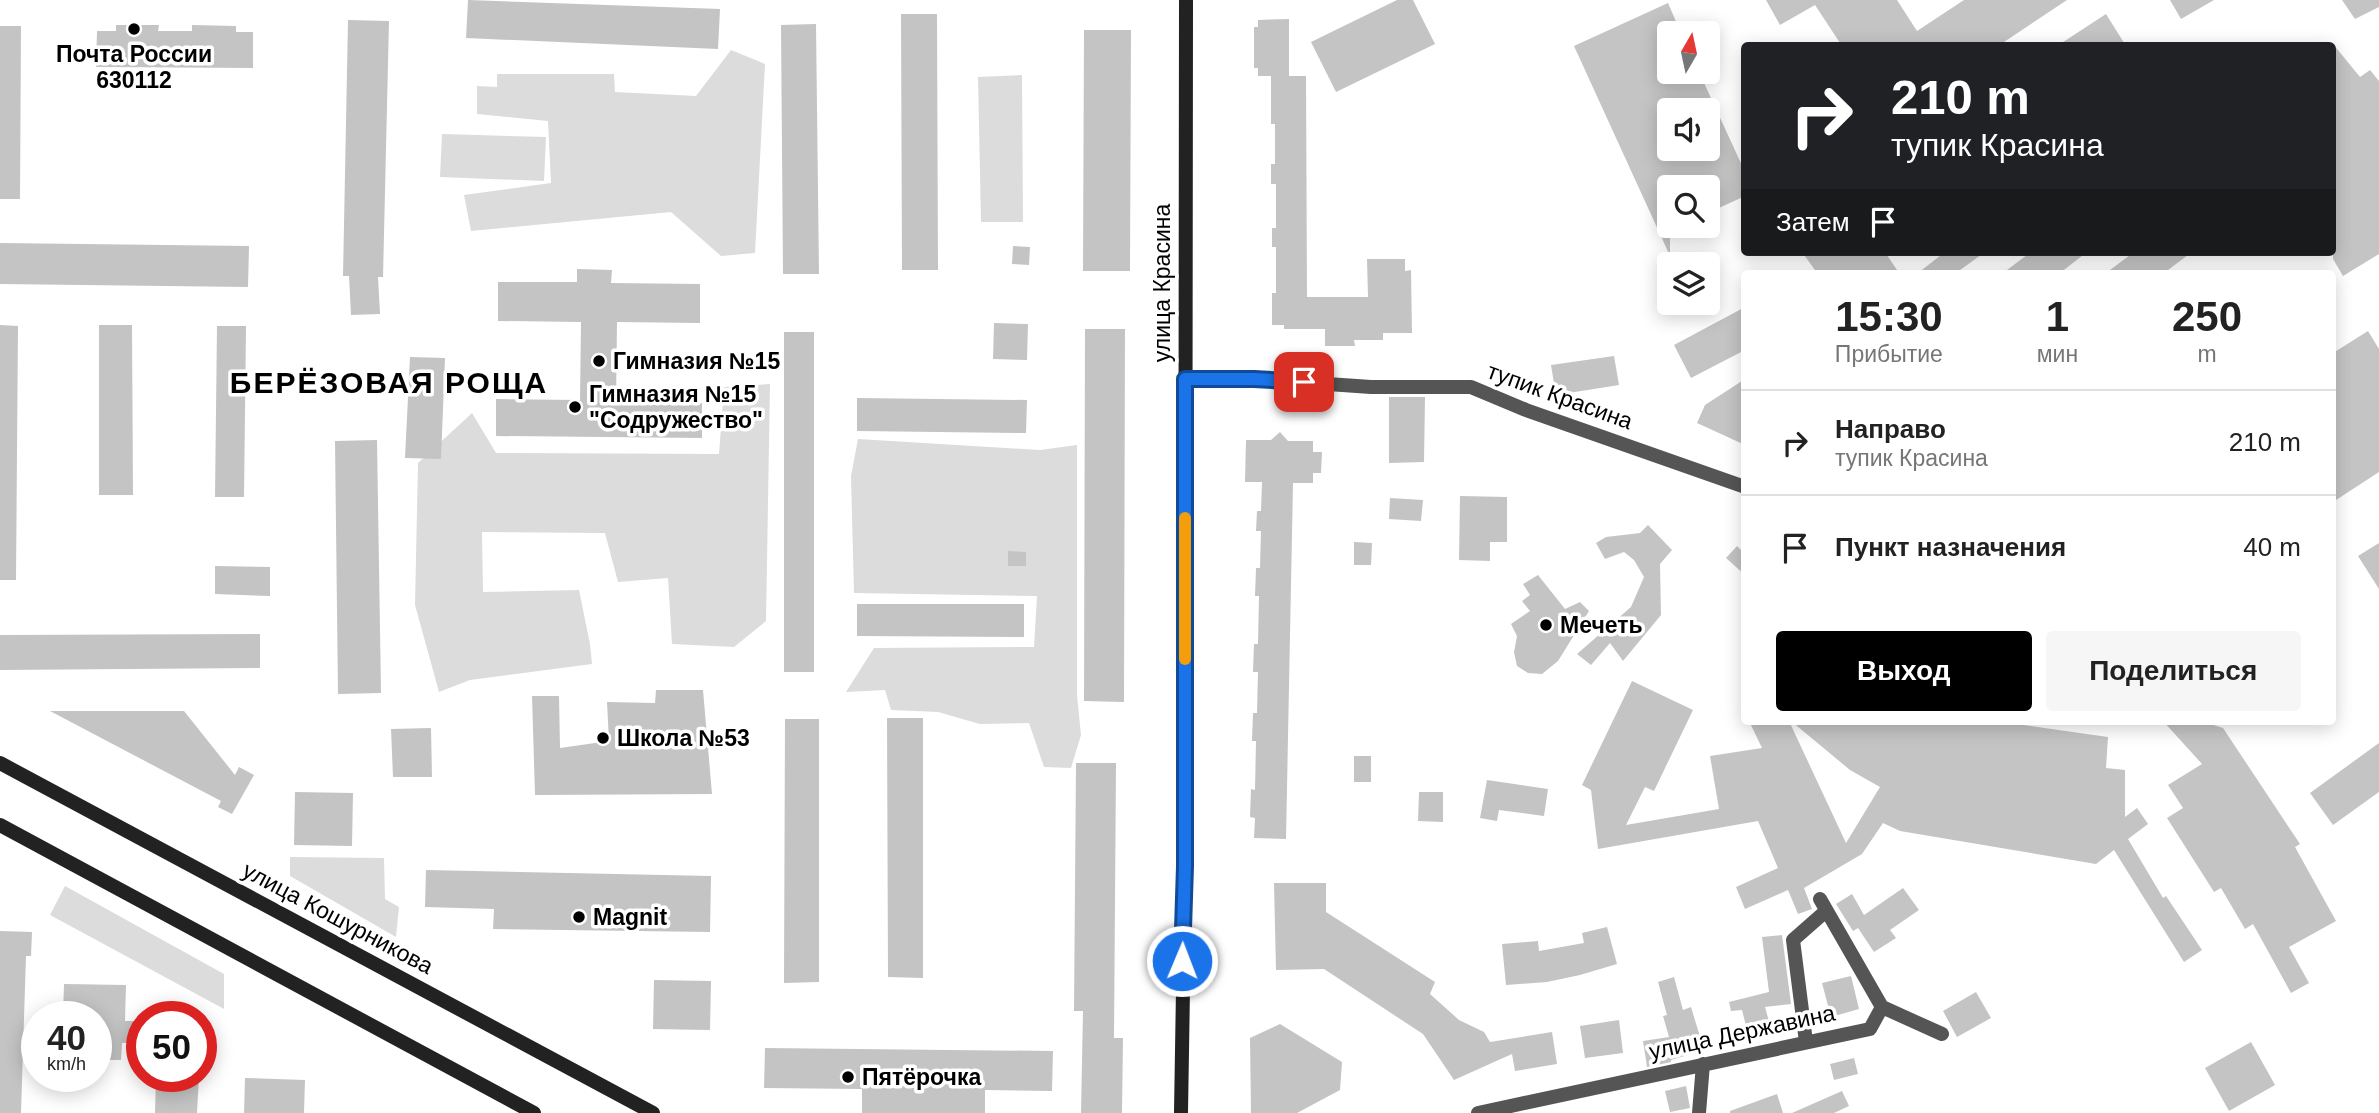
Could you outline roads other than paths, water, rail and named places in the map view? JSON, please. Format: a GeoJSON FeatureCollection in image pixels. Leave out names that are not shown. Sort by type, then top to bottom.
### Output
{"type":"FeatureCollection","features":[{"type":"Feature","properties":{"kind":"main road","name":"улица Красина"},"geometry":{"type":"LineString","coordinates":[[1181,1113],[1185,866],[1186,0]]}},
{"type":"Feature","properties":{"kind":"main road","name":"улица Кошурникова"},"geometry":{"type":"LineString","coordinates":[[0,764],[653,1113]]}},
{"type":"Feature","properties":{"kind":"main road"},"geometry":{"type":"LineString","coordinates":[[0,825],[534,1113]]}},
{"type":"Feature","properties":{"kind":"street","name":"тупик Красина"},"geometry":{"type":"LineString","coordinates":[[1185,379],[1254,379],[1371,387],[1471,387],[1526,410],[1741,486]]}},
{"type":"Feature","properties":{"kind":"street"},"geometry":{"type":"LineString","coordinates":[[1807,1042],[1793,940],[1823,905],[1882,1007],[1942,1034]]}},
{"type":"Feature","properties":{"kind":"street","name":"улица Державина"},"geometry":{"type":"LineString","coordinates":[[1478,1113],[1870,1028],[1882,1007]]}},
{"type":"Feature","properties":{"kind":"street"},"geometry":{"type":"LineString","coordinates":[[1699,1113],[1703,1064]]}},
{"type":"Feature","properties":{"kind":"place","name":"Почта России 630112"},"geometry":{"type":"Point","coordinates":[134,29]}},
{"type":"Feature","properties":{"kind":"place","name":"Гимназия №15"},"geometry":{"type":"Point","coordinates":[599,361]}},
{"type":"Feature","properties":{"kind":"place","name":"Гимназия №15 \"Содружество\""},"geometry":{"type":"Point","coordinates":[575,407]}},
{"type":"Feature","properties":{"kind":"place","name":"Мечеть"},"geometry":{"type":"Point","coordinates":[1546,625]}},
{"type":"Feature","properties":{"kind":"place","name":"Школа №53"},"geometry":{"type":"Point","coordinates":[603,738]}},
{"type":"Feature","properties":{"kind":"place","name":"Magnit"},"geometry":{"type":"Point","coordinates":[579,917]}},
{"type":"Feature","properties":{"kind":"place","name":"Пятёрочка"},"geometry":{"type":"Point","coordinates":[848,1077]}},
{"type":"Feature","properties":{"kind":"district","name":"БЕРЁЗОВАЯ РОЩА"},"geometry":{"type":"Point","coordinates":[389,382]}}]}
